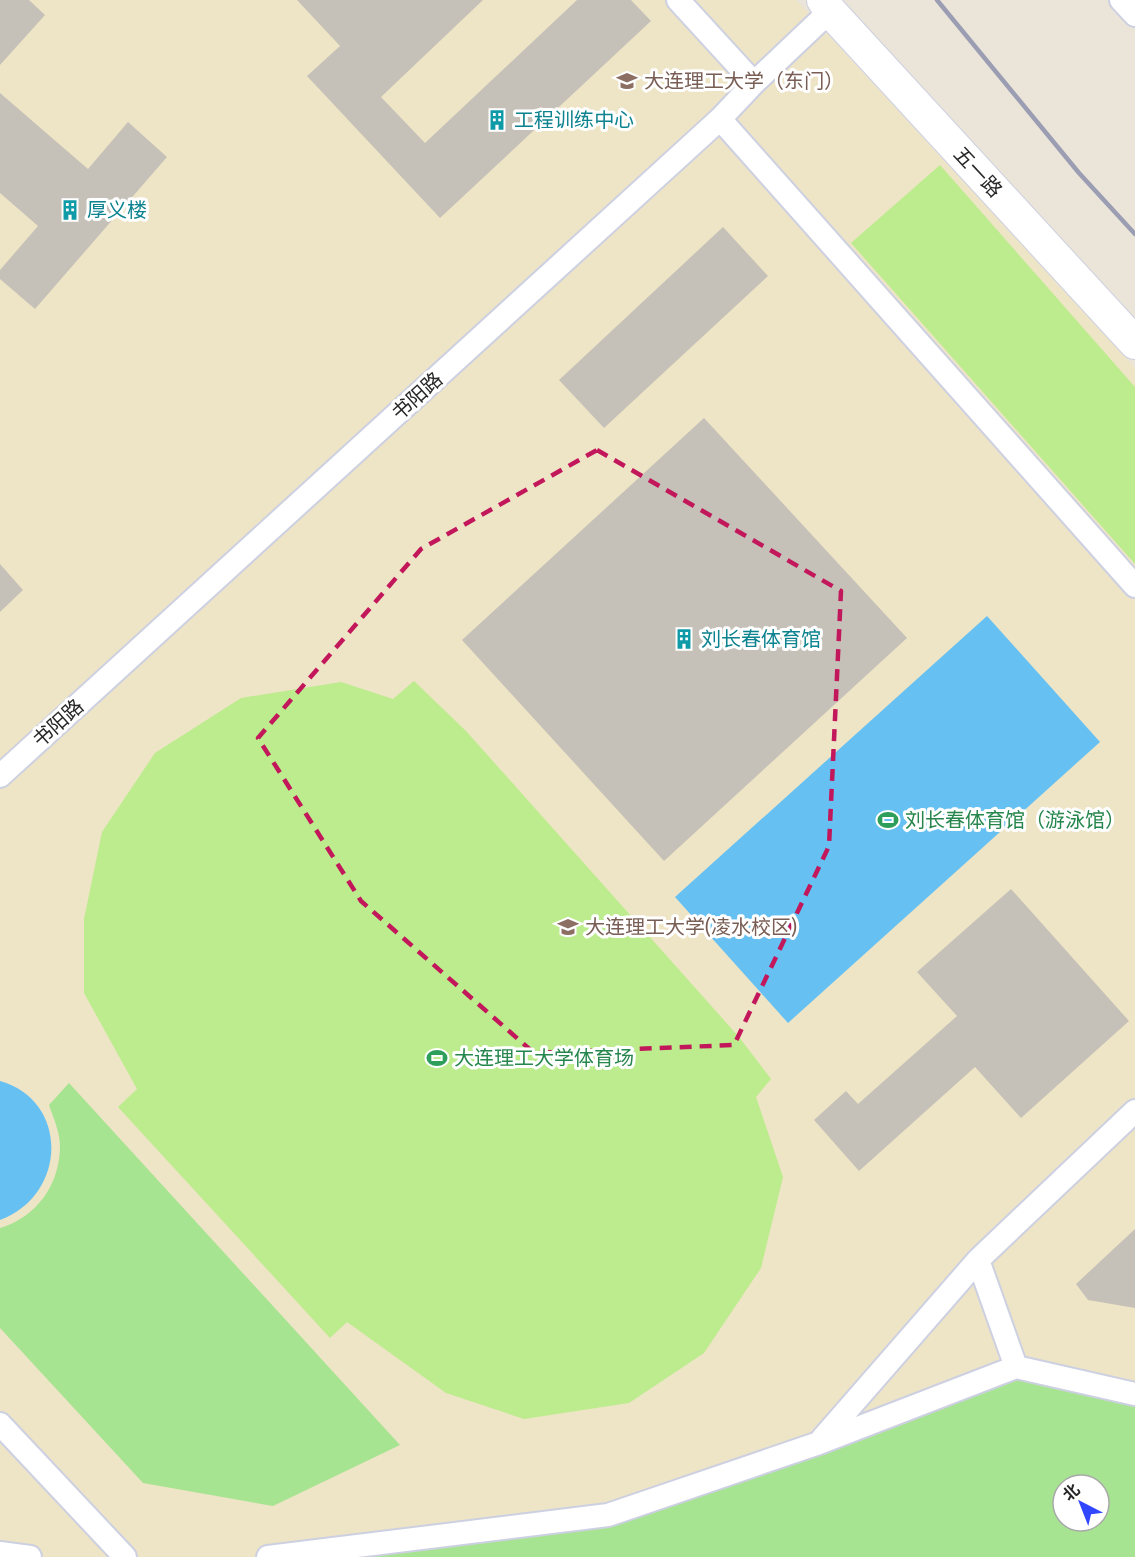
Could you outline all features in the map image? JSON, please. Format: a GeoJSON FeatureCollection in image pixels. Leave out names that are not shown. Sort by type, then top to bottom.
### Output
{"type":"FeatureCollection","features":[{"type":"Feature","properties":{"kind":"main road","name":"五一路"},"geometry":{"type":"LineString","coordinates":[[827,5],[1135,343]]}},
{"type":"Feature","properties":{"kind":"street"},"geometry":{"type":"LineString","coordinates":[[678,0],[754,83]]}},
{"type":"Feature","properties":{"kind":"street"},"geometry":{"type":"LineString","coordinates":[[1120,0],[1135,15]]}},
{"type":"Feature","properties":{"kind":"street","name":"书阳路"},"geometry":{"type":"LineString","coordinates":[[0,776],[720,119],[827,5]]}},
{"type":"Feature","properties":{"kind":"street"},"geometry":{"type":"LineString","coordinates":[[720,119],[1135,586]]}},
{"type":"Feature","properties":{"kind":"street"},"geometry":{"type":"LineString","coordinates":[[819,1443],[978,1260],[1135,1111]]}},
{"type":"Feature","properties":{"kind":"street"},"geometry":{"type":"LineString","coordinates":[[978,1260],[1016,1367]]}},
{"type":"Feature","properties":{"kind":"street"},"geometry":{"type":"LineString","coordinates":[[268,1557],[608,1515],[819,1443],[1016,1367],[1135,1395]]}},
{"type":"Feature","properties":{"kind":"street"},"geometry":{"type":"LineString","coordinates":[[0,1424],[125,1557]]}},
{"type":"Feature","properties":{"kind":"street"},"geometry":{"type":"LineString","coordinates":[[0,1553],[30,1557]]}},
{"type":"Feature","properties":{"kind":"highlighted area"},"geometry":{"type":"Polygon","coordinates":[[[597,450],[841,591],[829,846],[734,1045],[534,1053],[361,901],[258,738],[421,549],[597,450]]]}},
{"type":"Feature","properties":{"kind":"shaded area","name":"大连理工大学(凌水校区)"},"geometry":{"type":"Polygon","coordinates":[[[0,0],[796,0],[1135,368],[1135,1557],[0,1557],[0,0]]]}},
{"type":"Feature","properties":{"kind":"green space"},"geometry":{"type":"Polygon","coordinates":[[[940,165],[1135,387],[1135,564],[851,243],[940,165]]]}},
{"type":"Feature","properties":{"kind":"green space","name":"大连理工大学体育场"},"geometry":{"type":"Polygon","coordinates":[[[414,681],[466,731],[739,1037],[771,1079],[756,1097],[783,1177],[761,1268],[704,1353],[629,1403],[524,1419],[446,1393],[347,1322],[330,1338],[118,1107],[137,1089],[84,993],[84,919],[102,832],[155,753],[241,698],[341,682],[393,699],[414,681]]]}},
{"type":"Feature","properties":{"kind":"green space"},"geometry":{"type":"Polygon","coordinates":[[[69,1083],[400,1445],[273,1506],[143,1483],[0,1328],[0,1228],[25,1216],[44,1197],[51,1186],[59,1160],[60,1141],[49,1105],[69,1083]]]}},
{"type":"Feature","properties":{"kind":"green space"},"geometry":{"type":"Polygon","coordinates":[[[1016,1367],[1135,1397],[1135,1557],[268,1557],[608,1515],[1016,1367]]]}},
{"type":"Feature","properties":{"kind":"water","name":"刘长春体育馆（游泳馆）"},"geometry":{"type":"Polygon","coordinates":[[[987,616],[1100,742],[788,1023],[675,897],[987,616]]]}},
{"type":"Feature","properties":{"kind":"water"},"geometry":{"type":"Polygon","coordinates":[[[0,1081],[23,1092],[39,1108],[48,1127],[51,1149],[48,1170],[38,1191],[22,1208],[0,1220],[0,1081]]]}},
{"type":"Feature","properties":{"kind":"building"},"geometry":{"type":"Polygon","coordinates":[[[0,0],[29,0],[45,15],[0,65],[0,0]]]}},
{"type":"Feature","properties":{"kind":"building","name":"工程训练中心"},"geometry":{"type":"Polygon","coordinates":[[[297,0],[483,0],[381,97],[425,143],[577,0],[631,0],[651,21],[440,218],[307,76],[340,46],[297,0]]]}},
{"type":"Feature","properties":{"kind":"building","name":"厚义楼"},"geometry":{"type":"Polygon","coordinates":[[[0,93],[88,169],[128,122],[167,157],[35,309],[0,279],[0,270],[38,226],[0,193],[0,93]]]}},
{"type":"Feature","properties":{"kind":"building"},"geometry":{"type":"Polygon","coordinates":[[[723,227],[768,276],[604,428],[559,380],[723,227]]]}},
{"type":"Feature","properties":{"kind":"building","name":"刘长春体育馆"},"geometry":{"type":"Polygon","coordinates":[[[704,418],[907,638],[664,861],[462,640],[704,418]]]}},
{"type":"Feature","properties":{"kind":"building"},"geometry":{"type":"Polygon","coordinates":[[[0,564],[23,590],[0,612],[0,564]]]}},
{"type":"Feature","properties":{"kind":"building"},"geometry":{"type":"Polygon","coordinates":[[[1011,889],[1129,1021],[1021,1118],[975,1067],[859,1171],[814,1120],[846,1091],[858,1104],[957,1016],[917,972],[1011,889]]]}},
{"type":"Feature","properties":{"kind":"building"},"geometry":{"type":"Polygon","coordinates":[[[1135,1229],[1135,1308],[1088,1300],[1076,1284],[1135,1229]]]}},
{"type":"Feature","properties":{"kind":"railway"},"geometry":{"type":"LineString","coordinates":[[937,0],[1079,173],[1135,234]]}},
{"type":"Feature","properties":{"kind":"place","name":"大连理工大学（东门）"},"geometry":{"type":"Point","coordinates":[627,81]}},
{"type":"Feature","properties":{"kind":"place","name":"工程训练中心"},"geometry":{"type":"Point","coordinates":[497,120]}},
{"type":"Feature","properties":{"kind":"place","name":"厚义楼"},"geometry":{"type":"Point","coordinates":[70,210]}},
{"type":"Feature","properties":{"kind":"place","name":"刘长春体育馆"},"geometry":{"type":"Point","coordinates":[684,639]}},
{"type":"Feature","properties":{"kind":"place","name":"刘长春体育馆（游泳馆）"},"geometry":{"type":"Point","coordinates":[888,820]}},
{"type":"Feature","properties":{"kind":"place","name":"大连理工大学(凌水校区)"},"geometry":{"type":"Point","coordinates":[568,927]}},
{"type":"Feature","properties":{"kind":"place","name":"大连理工大学体育场"},"geometry":{"type":"Point","coordinates":[437,1058]}}]}
